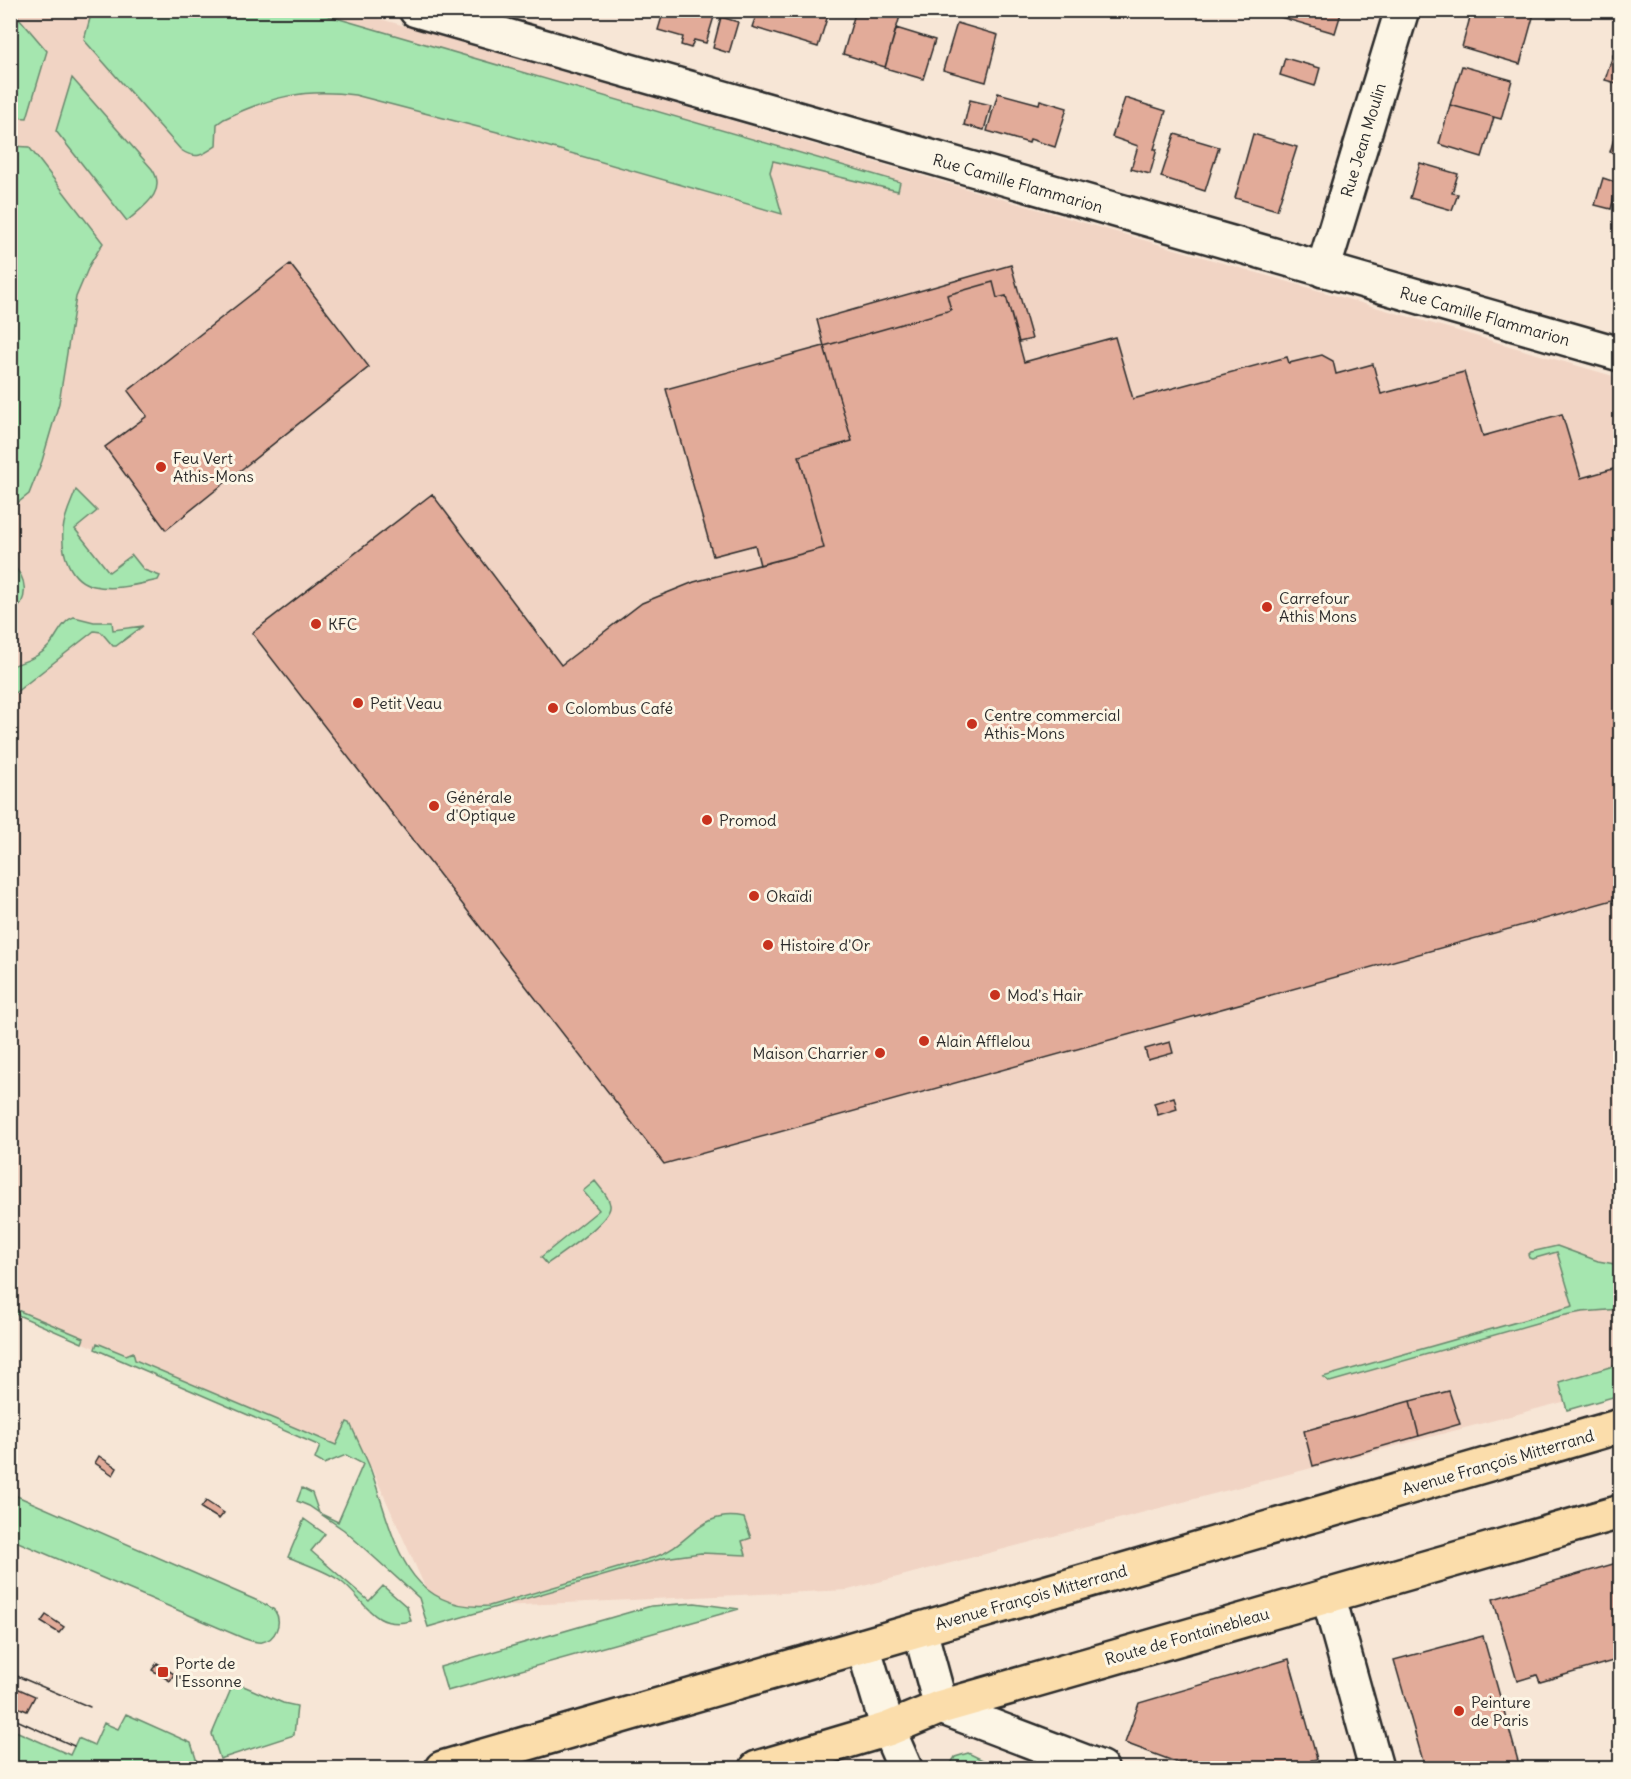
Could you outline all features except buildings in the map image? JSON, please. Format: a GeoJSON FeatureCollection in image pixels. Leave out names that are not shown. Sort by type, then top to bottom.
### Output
{"type":"FeatureCollection","features":[{"type":"Feature","properties":{"kind":"main road","name":"Avenue François Mitterrand"},"geometry":{"type":"LineString","coordinates":[[442,1768],[1620,1426]]}},
{"type":"Feature","properties":{"kind":"main road","name":"Route de Fontainebleau"},"geometry":{"type":"LineString","coordinates":[[757,1768],[888,1729],[941,1707],[1620,1512]]}},
{"type":"Feature","properties":{"kind":"street","name":"Rue Camille Flammarion"},"geometry":{"type":"LineString","coordinates":[[416,10],[1620,354]]}},
{"type":"Feature","properties":{"kind":"street","name":"Rue Jean Moulin"},"geometry":{"type":"LineString","coordinates":[[1323,270],[1402,10]]}},
{"type":"Feature","properties":{"kind":"street"},"geometry":{"type":"LineString","coordinates":[[1328,1595],[1376,1768]]}},
{"type":"Feature","properties":{"kind":"street"},"geometry":{"type":"LineString","coordinates":[[920,1630],[941,1707],[1101,1768]]}},
{"type":"Feature","properties":{"kind":"street"},"geometry":{"type":"LineString","coordinates":[[863,1646],[888,1729],[905,1768]]}},
{"type":"Feature","properties":{"kind":"shaded area"},"geometry":{"type":"Polygon","coordinates":[[[11,11],[353,11],[1620,378],[1620,1387],[848,1590],[435,1609],[371,1467],[11,1312],[11,11]]]}},
{"type":"Feature","properties":{"kind":"green space"},"geometry":{"type":"Polygon","coordinates":[[[10,11],[13,11],[47,51],[27,118],[11,117],[10,11]]]}},
{"type":"Feature","properties":{"kind":"green space"},"geometry":{"type":"Polygon","coordinates":[[[92,11],[312,11],[900,182],[898,191],[773,161],[770,172],[782,214],[501,133],[355,95],[337,93],[288,96],[241,111],[217,124],[216,146],[195,156],[181,150],[84,40],[92,11]]]}},
{"type":"Feature","properties":{"kind":"green space"},"geometry":{"type":"Polygon","coordinates":[[[72,78],[152,169],[156,177],[155,192],[146,204],[127,221],[56,131],[72,78]]]}},
{"type":"Feature","properties":{"kind":"green space"},"geometry":{"type":"Polygon","coordinates":[[[11,146],[29,147],[103,243],[90,264],[76,297],[59,403],[42,461],[29,494],[11,508],[11,146]]]}},
{"type":"Feature","properties":{"kind":"green space"},"geometry":{"type":"Polygon","coordinates":[[[76,490],[97,511],[75,529],[109,572],[132,555],[144,570],[160,576],[158,580],[110,588],[94,586],[78,578],[68,564],[63,547],[65,520],[76,490]]]}},
{"type":"Feature","properties":{"kind":"green space"},"geometry":{"type":"Polygon","coordinates":[[[10,563],[20,575],[24,589],[21,603],[11,615],[10,563]]]}},
{"type":"Feature","properties":{"kind":"green space"},"geometry":{"type":"Polygon","coordinates":[[[74,617],[94,622],[112,622],[113,630],[143,626],[116,646],[113,646],[101,632],[94,631],[11,696],[11,666],[31,659],[45,650],[63,626],[74,617]]]}},
{"type":"Feature","properties":{"kind":"green space"},"geometry":{"type":"Polygon","coordinates":[[[595,1181],[608,1198],[609,1211],[595,1228],[547,1264],[541,1257],[599,1210],[583,1191],[595,1181]]]}},
{"type":"Feature","properties":{"kind":"green space"},"geometry":{"type":"Polygon","coordinates":[[[1557,1246],[1598,1261],[1620,1265],[1620,1309],[1561,1316],[1330,1382],[1323,1377],[1573,1306],[1557,1252],[1532,1259],[1528,1255],[1531,1252],[1557,1246]]]}},
{"type":"Feature","properties":{"kind":"green space"},"geometry":{"type":"Polygon","coordinates":[[[10,1307],[84,1338],[82,1343],[11,1312],[10,1307]]]}},
{"type":"Feature","properties":{"kind":"green space"},"geometry":{"type":"Polygon","coordinates":[[[97,1343],[126,1355],[133,1352],[135,1360],[336,1445],[347,1422],[350,1423],[369,1465],[394,1539],[405,1562],[418,1581],[436,1596],[459,1605],[489,1606],[655,1557],[668,1551],[696,1529],[716,1518],[744,1518],[751,1538],[742,1541],[746,1555],[701,1553],[664,1558],[428,1627],[419,1598],[344,1530],[320,1513],[338,1522],[363,1464],[346,1455],[324,1464],[315,1459],[320,1446],[95,1349],[97,1343]]]}},
{"type":"Feature","properties":{"kind":"green space"},"geometry":{"type":"Polygon","coordinates":[[[1620,1364],[1620,1395],[1567,1410],[1559,1382],[1620,1364]]]}},
{"type":"Feature","properties":{"kind":"green space"},"geometry":{"type":"Polygon","coordinates":[[[302,1488],[312,1493],[319,1513],[297,1501],[302,1488]]]}},
{"type":"Feature","properties":{"kind":"green space"},"geometry":{"type":"Polygon","coordinates":[[[10,1493],[268,1606],[277,1616],[278,1626],[274,1634],[267,1641],[248,1640],[11,1539],[10,1493]]]}},
{"type":"Feature","properties":{"kind":"green space"},"geometry":{"type":"Polygon","coordinates":[[[304,1519],[325,1534],[311,1551],[369,1601],[383,1586],[407,1607],[411,1621],[397,1623],[377,1617],[339,1580],[288,1557],[304,1519]]]}},
{"type":"Feature","properties":{"kind":"green space"},"geometry":{"type":"Polygon","coordinates":[[[695,1603],[739,1609],[447,1691],[440,1667],[651,1606],[695,1603]]]}},
{"type":"Feature","properties":{"kind":"green space"},"geometry":{"type":"Polygon","coordinates":[[[234,1682],[283,1703],[297,1706],[294,1735],[220,1759],[212,1734],[234,1682]]]}},
{"type":"Feature","properties":{"kind":"green space"},"geometry":{"type":"Polygon","coordinates":[[[126,1714],[191,1743],[199,1768],[11,1768],[11,1729],[70,1755],[78,1738],[94,1745],[104,1723],[118,1729],[126,1714]]]}},
{"type":"Feature","properties":{"kind":"green space"},"geometry":{"type":"Polygon","coordinates":[[[968,1753],[999,1768],[948,1768],[955,1757],[968,1753]]]}},
{"type":"Feature","properties":{"kind":"tram line"},"geometry":{"type":"LineString","coordinates":[[10,1673],[90,1707]]}},
{"type":"Feature","properties":{"kind":"tram line"},"geometry":{"type":"LineString","coordinates":[[10,1717],[74,1746]]}},
{"type":"Feature","properties":{"kind":"place","name":"Feu Vert Athis-Mons"},"geometry":{"type":"Point","coordinates":[161,467]}},
{"type":"Feature","properties":{"kind":"place","name":"Carrefour Athis Mons"},"geometry":{"type":"Point","coordinates":[1267,607]}},
{"type":"Feature","properties":{"kind":"place","name":"KFC"},"geometry":{"type":"Point","coordinates":[316,624]}},
{"type":"Feature","properties":{"kind":"place","name":"Petit Veau"},"geometry":{"type":"Point","coordinates":[358,703]}},
{"type":"Feature","properties":{"kind":"place","name":"Colombus Café"},"geometry":{"type":"Point","coordinates":[553,708]}},
{"type":"Feature","properties":{"kind":"place","name":"Centre commercial Athis-Mons"},"geometry":{"type":"Point","coordinates":[972,724]}},
{"type":"Feature","properties":{"kind":"place","name":"Générale d'Optique"},"geometry":{"type":"Point","coordinates":[434,806]}},
{"type":"Feature","properties":{"kind":"place","name":"Promod"},"geometry":{"type":"Point","coordinates":[707,820]}},
{"type":"Feature","properties":{"kind":"place","name":"Okaïdi"},"geometry":{"type":"Point","coordinates":[754,896]}},
{"type":"Feature","properties":{"kind":"place","name":"Histoire d'Or"},"geometry":{"type":"Point","coordinates":[768,945]}},
{"type":"Feature","properties":{"kind":"place","name":"Mod's Hair"},"geometry":{"type":"Point","coordinates":[995,995]}},
{"type":"Feature","properties":{"kind":"place","name":"Alain Afflelou"},"geometry":{"type":"Point","coordinates":[924,1041]}},
{"type":"Feature","properties":{"kind":"place","name":"Maison Charrier"},"geometry":{"type":"Point","coordinates":[880,1053]}},
{"type":"Feature","properties":{"kind":"place","name":"Porte de l'Essonne"},"geometry":{"type":"Point","coordinates":[163,1672]}},
{"type":"Feature","properties":{"kind":"place","name":"Peinture de Paris"},"geometry":{"type":"Point","coordinates":[1459,1711]}}]}
